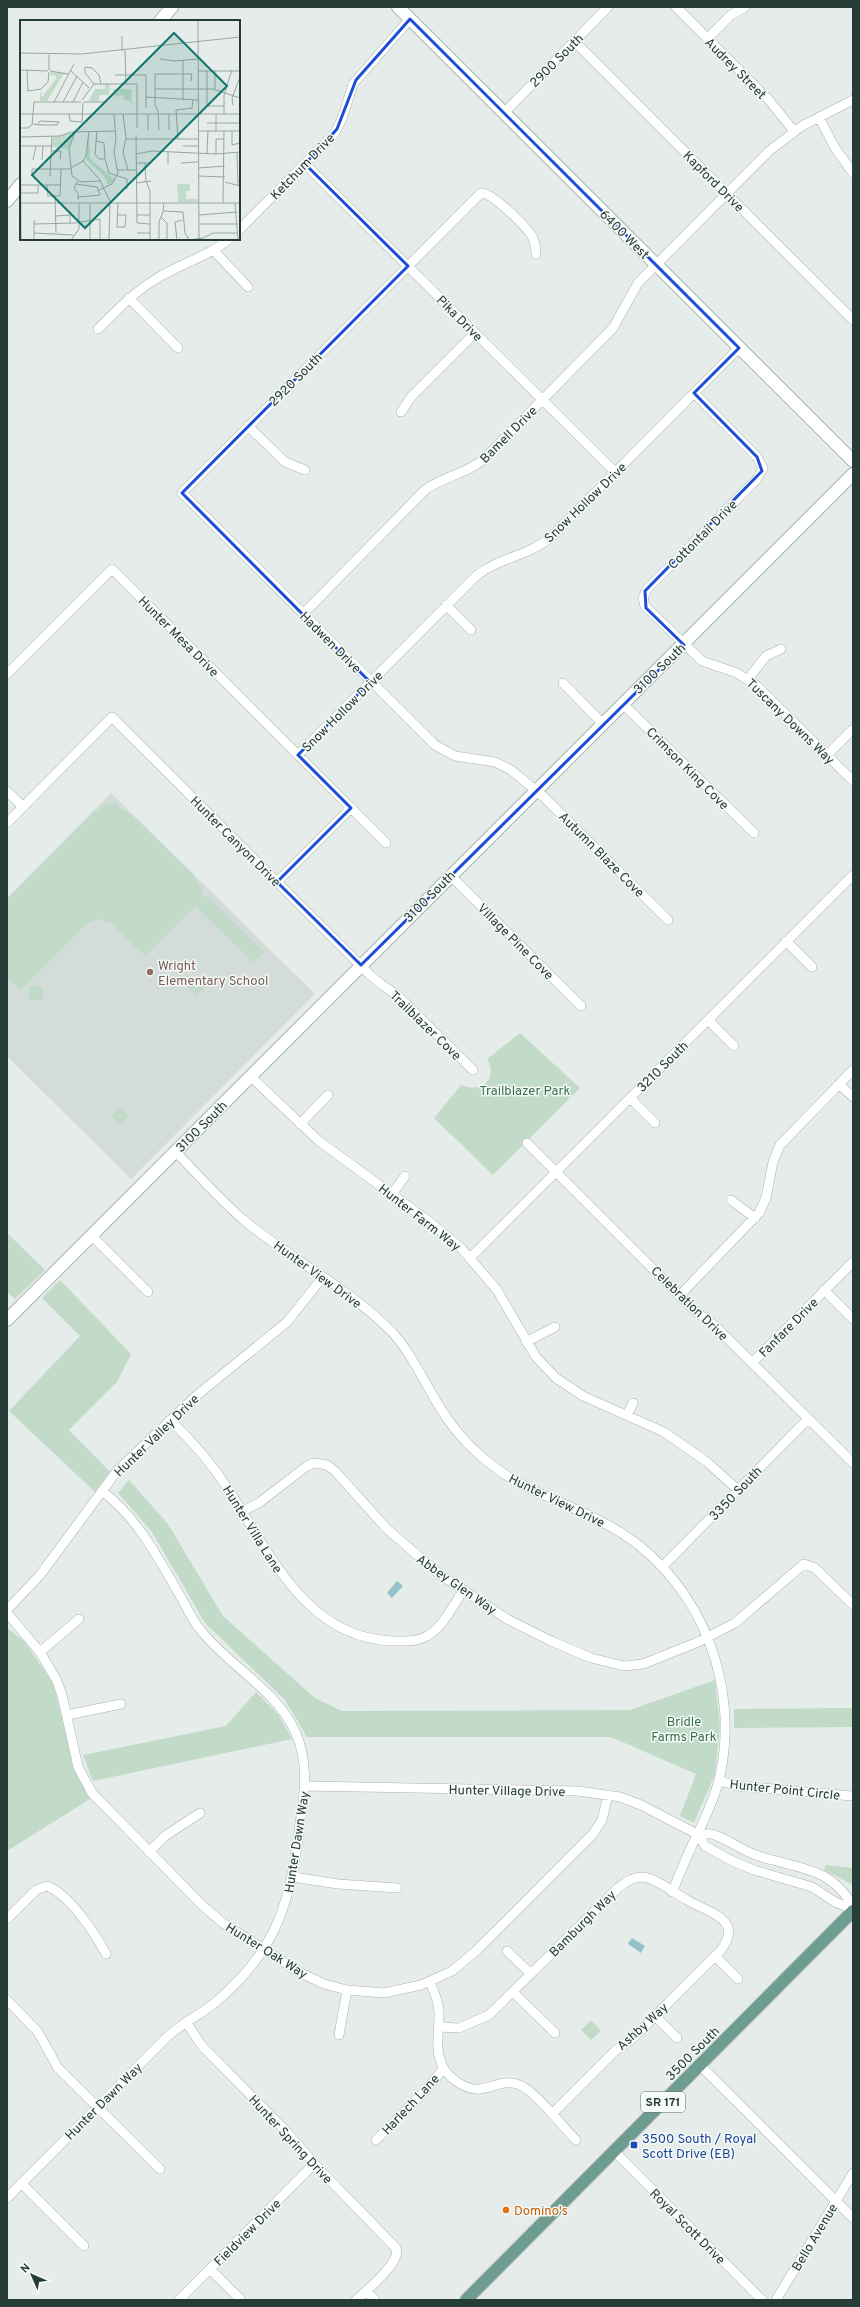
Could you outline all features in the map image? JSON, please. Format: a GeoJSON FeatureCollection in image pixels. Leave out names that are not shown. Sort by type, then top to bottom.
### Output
{"type":"FeatureCollection","features":[{"type":"Feature","properties":{"kind":"main road"},"geometry":{"type":"LineString","coordinates":[[161,20],[172,7]]}},
{"type":"Feature","properties":{"kind":"main road","name":"6400 West"},"geometry":{"type":"LineString","coordinates":[[398,7],[853,461]]}},
{"type":"Feature","properties":{"kind":"main road"},"geometry":{"type":"LineString","coordinates":[[7,201],[20,185]]}},
{"type":"Feature","properties":{"kind":"main road","name":"3100 South"},"geometry":{"type":"LineString","coordinates":[[7,1320],[622,703],[684,645],[853,474]]}},
{"type":"Feature","properties":{"kind":"main road","name":"3500 South"},"geometry":{"type":"LineString","coordinates":[[466,2300],[853,1909]]}},
{"type":"Feature","properties":{"kind":"street","name":"2900 South"},"geometry":{"type":"LineString","coordinates":[[504,113],[608,7]]}},
{"type":"Feature","properties":{"kind":"street","name":"Audrey Street"},"geometry":{"type":"LineString","coordinates":[[676,7],[768,99],[794,131]]}},
{"type":"Feature","properties":{"kind":"street"},"geometry":{"type":"LineString","coordinates":[[707,39],[731,15],[745,7]]}},
{"type":"Feature","properties":{"kind":"street","name":"Ketchum Drive"},"geometry":{"type":"LineString","coordinates":[[240,229],[305,164],[337,129],[353,84],[410,19]]}},
{"type":"Feature","properties":{"kind":"street","name":"Kapford Drive"},"geometry":{"type":"LineString","coordinates":[[574,42],[853,320]]}},
{"type":"Feature","properties":{"kind":"street","name":"Bamell Drive"},"geometry":{"type":"LineString","coordinates":[[303,614],[425,490],[434,484],[464,472],[480,462],[613,328],[635,287],[769,151],[794,131],[853,100]]}},
{"type":"Feature","properties":{"kind":"street"},"geometry":{"type":"LineString","coordinates":[[820,117],[835,148],[853,172]]}},
{"type":"Feature","properties":{"kind":"street","name":"Pika Drive"},"geometry":{"type":"LineString","coordinates":[[305,164],[615,472]]}},
{"type":"Feature","properties":{"kind":"street","name":"2920 South"},"geometry":{"type":"LineString","coordinates":[[182,493],[481,193],[494,198],[528,231],[534,241],[536,254]]}},
{"type":"Feature","properties":{"kind":"street"},"geometry":{"type":"LineString","coordinates":[[98,329],[129,298],[156,278],[214,251],[228,240]]}},
{"type":"Feature","properties":{"kind":"street"},"geometry":{"type":"LineString","coordinates":[[214,251],[248,287]]}},
{"type":"Feature","properties":{"kind":"street"},"geometry":{"type":"LineString","coordinates":[[129,298],[178,348]]}},
{"type":"Feature","properties":{"kind":"street"},"geometry":{"type":"LineString","coordinates":[[401,412],[411,397],[475,333]]}},
{"type":"Feature","properties":{"kind":"street","name":"Snow Hollow Drive"},"geometry":{"type":"LineString","coordinates":[[298,755],[446,605],[485,569],[546,540],[739,348]]}},
{"type":"Feature","properties":{"kind":"street","name":"Cottontail Drive"},"geometry":{"type":"LineString","coordinates":[[644,600],[647,589],[757,479],[763,468],[757,456],[694,393]]}},
{"type":"Feature","properties":{"kind":"street"},"geometry":{"type":"LineString","coordinates":[[248,426],[285,462],[305,470]]}},
{"type":"Feature","properties":{"kind":"street","name":"Hadwen Drive"},"geometry":{"type":"LineString","coordinates":[[182,493],[370,682],[439,749],[455,756],[501,764],[535,790]]}},
{"type":"Feature","properties":{"kind":"street","name":"Hunter Mesa Drive"},"geometry":{"type":"LineString","coordinates":[[7,674],[112,569],[386,843]]}},
{"type":"Feature","properties":{"kind":"street","name":"Tuscany Downs Way"},"geometry":{"type":"LineString","coordinates":[[644,600],[648,610],[702,661],[748,679],[853,781]]}},
{"type":"Feature","properties":{"kind":"street"},"geometry":{"type":"LineString","coordinates":[[446,605],[472,630]]}},
{"type":"Feature","properties":{"kind":"street"},"geometry":{"type":"LineString","coordinates":[[748,679],[766,656],[781,649]]}},
{"type":"Feature","properties":{"kind":"street"},"geometry":{"type":"LineString","coordinates":[[563,683],[602,723]]}},
{"type":"Feature","properties":{"kind":"street","name":"Crimson King Cove"},"geometry":{"type":"LineString","coordinates":[[622,703],[754,833]]}},
{"type":"Feature","properties":{"kind":"street","name":"Hunter Canyon Drive"},"geometry":{"type":"LineString","coordinates":[[23,807],[112,717],[361,965]]}},
{"type":"Feature","properties":{"kind":"street"},"geometry":{"type":"LineString","coordinates":[[827,755],[852,730]]}},
{"type":"Feature","properties":{"kind":"street","name":"Autumn Blaze Cove"},"geometry":{"type":"LineString","coordinates":[[535,790],[668,920]]}},
{"type":"Feature","properties":{"kind":"street"},"geometry":{"type":"LineString","coordinates":[[7,791],[23,807],[7,823]]}},
{"type":"Feature","properties":{"kind":"street"},"geometry":{"type":"LineString","coordinates":[[277,882],[351,808]]}},
{"type":"Feature","properties":{"kind":"street","name":"3210 South"},"geometry":{"type":"LineString","coordinates":[[470,1258],[853,874]]}},
{"type":"Feature","properties":{"kind":"street","name":"Village Pine Cove"},"geometry":{"type":"LineString","coordinates":[[450,875],[581,1006]]}},
{"type":"Feature","properties":{"kind":"street"},"geometry":{"type":"LineString","coordinates":[[786,941],[812,967]]}},
{"type":"Feature","properties":{"kind":"street","name":"Trailblazer Cove"},"geometry":{"type":"LineString","coordinates":[[361,965],[380,983],[395,993],[473,1070]]}},
{"type":"Feature","properties":{"kind":"street"},"geometry":{"type":"LineString","coordinates":[[708,1020],[734,1046]]}},
{"type":"Feature","properties":{"kind":"street"},"geometry":{"type":"LineString","coordinates":[[680,1296],[755,1218],[766,1198],[775,1156],[785,1139],[853,1070]]}},
{"type":"Feature","properties":{"kind":"street","name":"Hunter Farm Way"},"geometry":{"type":"LineString","coordinates":[[250,1076],[325,1146],[441,1231],[470,1258],[505,1302],[526,1342],[542,1365],[569,1388],[627,1414],[681,1443],[708,1462],[738,1490]]}},
{"type":"Feature","properties":{"kind":"street"},"geometry":{"type":"LineString","coordinates":[[839,1084],[853,1097]]}},
{"type":"Feature","properties":{"kind":"street"},"geometry":{"type":"LineString","coordinates":[[300,1124],[328,1095]]}},
{"type":"Feature","properties":{"kind":"street"},"geometry":{"type":"LineString","coordinates":[[630,1098],[655,1123]]}},
{"type":"Feature","properties":{"kind":"street","name":"Celebration Drive"},"geometry":{"type":"LineString","coordinates":[[527,1143],[680,1296],[752,1363],[853,1463]]}},
{"type":"Feature","properties":{"kind":"street","name":"Hunter View Drive"},"geometry":{"type":"LineString","coordinates":[[175,1152],[239,1216],[372,1314],[394,1334],[416,1365],[446,1417],[480,1456],[524,1487],[589,1515],[622,1533],[662,1567],[685,1596],[708,1637],[721,1682],[725,1718],[724,1750],[719,1781],[699,1835],[688,1854],[672,1892]]}},
{"type":"Feature","properties":{"kind":"street"},"geometry":{"type":"LineString","coordinates":[[392,1194],[405,1176]]}},
{"type":"Feature","properties":{"kind":"street"},"geometry":{"type":"LineString","coordinates":[[731,1200],[755,1218]]}},
{"type":"Feature","properties":{"kind":"street"},"geometry":{"type":"LineString","coordinates":[[91,1235],[148,1292]]}},
{"type":"Feature","properties":{"kind":"street","name":"Fanfare Drive"},"geometry":{"type":"LineString","coordinates":[[752,1363],[853,1262]]}},
{"type":"Feature","properties":{"kind":"street","name":"Hunter Valley Drive"},"geometry":{"type":"LineString","coordinates":[[7,1610],[33,1584],[117,1471],[202,1390],[282,1326],[303,1304],[322,1278]]}},
{"type":"Feature","properties":{"kind":"street"},"geometry":{"type":"LineString","coordinates":[[824,1290],[853,1319]]}},
{"type":"Feature","properties":{"kind":"street"},"geometry":{"type":"LineString","coordinates":[[526,1342],[555,1327]]}},
{"type":"Feature","properties":{"kind":"street"},"geometry":{"type":"LineString","coordinates":[[627,1414],[633,1404]]}},
{"type":"Feature","properties":{"kind":"street","name":"3350 South"},"geometry":{"type":"LineString","coordinates":[[662,1567],[808,1419]]}},
{"type":"Feature","properties":{"kind":"street","name":"Hunter Villa Lane"},"geometry":{"type":"LineString","coordinates":[[170,1420],[210,1463],[242,1512],[273,1564],[292,1586],[330,1620],[361,1636],[386,1640],[422,1639],[431,1634],[440,1624],[463,1591]]}},
{"type":"Feature","properties":{"kind":"street","name":"Abbey Glen Way"},"geometry":{"type":"LineString","coordinates":[[242,1512],[260,1502],[307,1466],[314,1463],[327,1465],[406,1546],[463,1591],[532,1632],[571,1650],[613,1665],[633,1666],[653,1662],[735,1623],[799,1567],[807,1564],[815,1568],[853,1605]]}},
{"type":"Feature","properties":{"kind":"street","name":"Hunter Dawn Way"},"geometry":{"type":"LineString","coordinates":[[7,2198],[169,2036],[186,2022],[222,1997],[249,1969],[264,1949],[280,1920],[294,1876],[305,1786],[302,1752],[295,1732],[283,1712],[269,1695],[199,1629],[140,1529],[118,1504],[102,1491]]}},
{"type":"Feature","properties":{"kind":"street","name":"Hunter Oak Way"},"geometry":{"type":"LineString","coordinates":[[7,1613],[40,1652],[57,1681],[67,1715],[78,1767],[88,1787],[101,1804],[210,1912],[264,1949],[312,1979],[347,1990],[384,1993],[412,1988],[430,1982],[452,1971],[472,1955],[593,1834],[602,1820],[608,1794]]}},
{"type":"Feature","properties":{"kind":"street"},"geometry":{"type":"LineString","coordinates":[[40,1652],[79,1619]]}},
{"type":"Feature","properties":{"kind":"street"},"geometry":{"type":"LineString","coordinates":[[67,1715],[121,1704]]}},
{"type":"Feature","properties":{"kind":"street","name":"Hunter Point Circle"},"geometry":{"type":"LineString","coordinates":[[719,1781],[738,1786],[852,1796]]}},
{"type":"Feature","properties":{"kind":"street","name":"Hunter Village Drive"},"geometry":{"type":"LineString","coordinates":[[305,1786],[578,1791],[608,1794],[641,1805],[699,1835],[712,1834],[752,1854],[801,1867],[820,1874],[845,1892],[853,1909]]}},
{"type":"Feature","properties":{"kind":"street"},"geometry":{"type":"LineString","coordinates":[[149,1852],[165,1836],[200,1813]]}},
{"type":"Feature","properties":{"kind":"street","name":"Hunter Village Drive"},"geometry":{"type":"LineString","coordinates":[[699,1835],[705,1846],[737,1863],[812,1886],[835,1902],[853,1909]]}},
{"type":"Feature","properties":{"kind":"street"},"geometry":{"type":"LineString","coordinates":[[294,1876],[338,1884],[397,1888]]}},
{"type":"Feature","properties":{"kind":"street","name":"Bamburgh Way"},"geometry":{"type":"LineString","coordinates":[[438,2027],[456,2029],[473,2024],[489,2015],[626,1882],[639,1877],[648,1878],[672,1892],[717,1914],[725,1923],[728,1934]]}},
{"type":"Feature","properties":{"kind":"street"},"geometry":{"type":"LineString","coordinates":[[7,1919],[34,1892],[44,1886],[56,1891],[80,1914],[98,1937],[106,1954]]}},
{"type":"Feature","properties":{"kind":"street","name":"Ashby Way"},"geometry":{"type":"LineString","coordinates":[[552,2114],[616,2050],[630,2041],[715,1956],[726,1943],[728,1934]]}},
{"type":"Feature","properties":{"kind":"street"},"geometry":{"type":"LineString","coordinates":[[507,1951],[531,1974]]}},
{"type":"Feature","properties":{"kind":"street"},"geometry":{"type":"LineString","coordinates":[[715,1956],[738,1978]]}},
{"type":"Feature","properties":{"kind":"street"},"geometry":{"type":"LineString","coordinates":[[430,1982],[438,2004],[438,2053],[443,2069],[454,2080],[471,2088],[483,2089],[505,2083],[518,2084],[526,2089],[552,2114],[576,2140]]}},
{"type":"Feature","properties":{"kind":"street"},"geometry":{"type":"LineString","coordinates":[[340,2035],[347,1990]]}},
{"type":"Feature","properties":{"kind":"street"},"geometry":{"type":"LineString","coordinates":[[514,1992],[554,2033]]}},
{"type":"Feature","properties":{"kind":"street"},"geometry":{"type":"LineString","coordinates":[[7,2000],[38,2032],[58,2068],[160,2169]]}},
{"type":"Feature","properties":{"kind":"street"},"geometry":{"type":"LineString","coordinates":[[654,2016],[677,2038]]}},
{"type":"Feature","properties":{"kind":"street","name":"Hunter Spring Drive"},"geometry":{"type":"LineString","coordinates":[[186,2022],[202,2046],[285,2130],[314,2164],[392,2243],[398,2253],[393,2263],[366,2291]]}},
{"type":"Feature","properties":{"kind":"street"},"geometry":{"type":"LineString","coordinates":[[700,2065],[853,2218]]}},
{"type":"Feature","properties":{"kind":"street","name":"Harlech Lane"},"geometry":{"type":"LineString","coordinates":[[376,2140],[427,2089],[443,2069]]}},
{"type":"Feature","properties":{"kind":"street","name":"Royal Scott Drive"},"geometry":{"type":"LineString","coordinates":[[614,2152],[762,2300]]}},
{"type":"Feature","properties":{"kind":"street","name":"Fieldview Drive"},"geometry":{"type":"LineString","coordinates":[[179,2300],[314,2164]]}},
{"type":"Feature","properties":{"kind":"street","name":"Bello Avenue"},"geometry":{"type":"LineString","coordinates":[[776,2300],[853,2173]]}},
{"type":"Feature","properties":{"kind":"street"},"geometry":{"type":"LineString","coordinates":[[21,2183],[84,2246]]}},
{"type":"Feature","properties":{"kind":"street"},"geometry":{"type":"LineString","coordinates":[[210,2269],[241,2300]]}},
{"type":"Feature","properties":{"kind":"street"},"geometry":{"type":"LineString","coordinates":[[356,2300],[366,2291],[375,2300]]}},
{"type":"Feature","properties":{"kind":"highlighted area"},"geometry":{"type":"Polygon","coordinates":[[[410,19],[739,348],[694,393],[757,457],[762,471],[645,591],[646,608],[684,645],[361,965],[277,882],[351,808],[298,755],[370,682],[182,493],[408,266],[305,164],[337,129],[356,80],[410,19]]]}},
{"type":"Feature","properties":{"kind":"shaded area","name":"Wright Elementary School"},"geometry":{"type":"Polygon","coordinates":[[[111,793],[315,994],[131,1179],[7,1056],[7,898],[111,793]]]}},
{"type":"Feature","properties":{"kind":"green space"},"geometry":{"type":"Polygon","coordinates":[[[108,803],[115,803],[121,809],[130,813],[195,876],[197,884],[203,890],[203,897],[197,904],[206,895],[264,952],[253,963],[195,906],[146,955],[143,953],[142,954],[112,924],[98,919],[87,923],[21,990],[7,977],[7,899],[93,813],[108,803]]]}},
{"type":"Feature","properties":{"kind":"green space"},"geometry":{"type":"Polygon","coordinates":[[[199,975],[208,984],[196,996],[187,987],[199,975]]]}},
{"type":"Feature","properties":{"kind":"green space"},"geometry":{"type":"Polygon","coordinates":[[[29,986],[43,986],[43,1000],[29,1000],[29,986]]]}},
{"type":"Feature","properties":{"kind":"green space","name":"Trailblazer Park"},"geometry":{"type":"Polygon","coordinates":[[[520,1033],[580,1088],[493,1175],[434,1118],[461,1085],[475,1088],[486,1083],[491,1073],[487,1059],[520,1033]]]}},
{"type":"Feature","properties":{"kind":"green space"},"geometry":{"type":"Polygon","coordinates":[[[120,1108],[129,1116],[121,1125],[111,1116],[120,1108]]]}},
{"type":"Feature","properties":{"kind":"green space"},"geometry":{"type":"Polygon","coordinates":[[[7,1233],[45,1270],[15,1299],[7,1292],[7,1233]]]}},
{"type":"Feature","properties":{"kind":"green space"},"geometry":{"type":"Polygon","coordinates":[[[60,1280],[131,1354],[117,1382],[69,1430],[110,1472],[95,1492],[9,1411],[80,1336],[42,1298],[60,1280]]]}},
{"type":"Feature","properties":{"kind":"green space","name":"Bridle Farms Park"},"geometry":{"type":"Polygon","coordinates":[[[129,1480],[168,1524],[223,1616],[315,1698],[342,1711],[630,1710],[715,1680],[720,1726],[715,1774],[694,1823],[680,1816],[696,1774],[611,1737],[307,1737],[285,1700],[205,1623],[152,1532],[118,1493],[129,1480]]]}},
{"type":"Feature","properties":{"kind":"green space"},"geometry":{"type":"Polygon","coordinates":[[[7,1628],[24,1641],[53,1683],[73,1763],[90,1799],[7,1851],[7,1628]]]}},
{"type":"Feature","properties":{"kind":"green space"},"geometry":{"type":"Polygon","coordinates":[[[256,1692],[278,1714],[292,1739],[93,1781],[83,1755],[226,1726],[256,1692]]]}},
{"type":"Feature","properties":{"kind":"green space"},"geometry":{"type":"Polygon","coordinates":[[[853,1708],[853,1727],[734,1728],[734,1709],[853,1708]]]}},
{"type":"Feature","properties":{"kind":"green space"},"geometry":{"type":"Polygon","coordinates":[[[826,1865],[853,1868],[853,1885],[824,1870],[826,1865]]]}},
{"type":"Feature","properties":{"kind":"green space"},"geometry":{"type":"Polygon","coordinates":[[[591,2020],[601,2031],[591,2040],[581,2030],[591,2020]]]}},
{"type":"Feature","properties":{"kind":"water"},"geometry":{"type":"Polygon","coordinates":[[[397,1581],[403,1586],[392,1598],[387,1593],[397,1581]]]}},
{"type":"Feature","properties":{"kind":"water"},"geometry":{"type":"Polygon","coordinates":[[[632,1938],[645,1946],[641,1953],[628,1944],[632,1938]]]}},
{"type":"Feature","properties":{"kind":"place","name":"Wright Elementary School"},"geometry":{"type":"Point","coordinates":[150,972]}},
{"type":"Feature","properties":{"kind":"place","name":"3500 South / Royal Scott Drive (EB)"},"geometry":{"type":"Point","coordinates":[634,2145]}},
{"type":"Feature","properties":{"kind":"place","name":"Domino's"},"geometry":{"type":"Point","coordinates":[506,2210]}}]}
